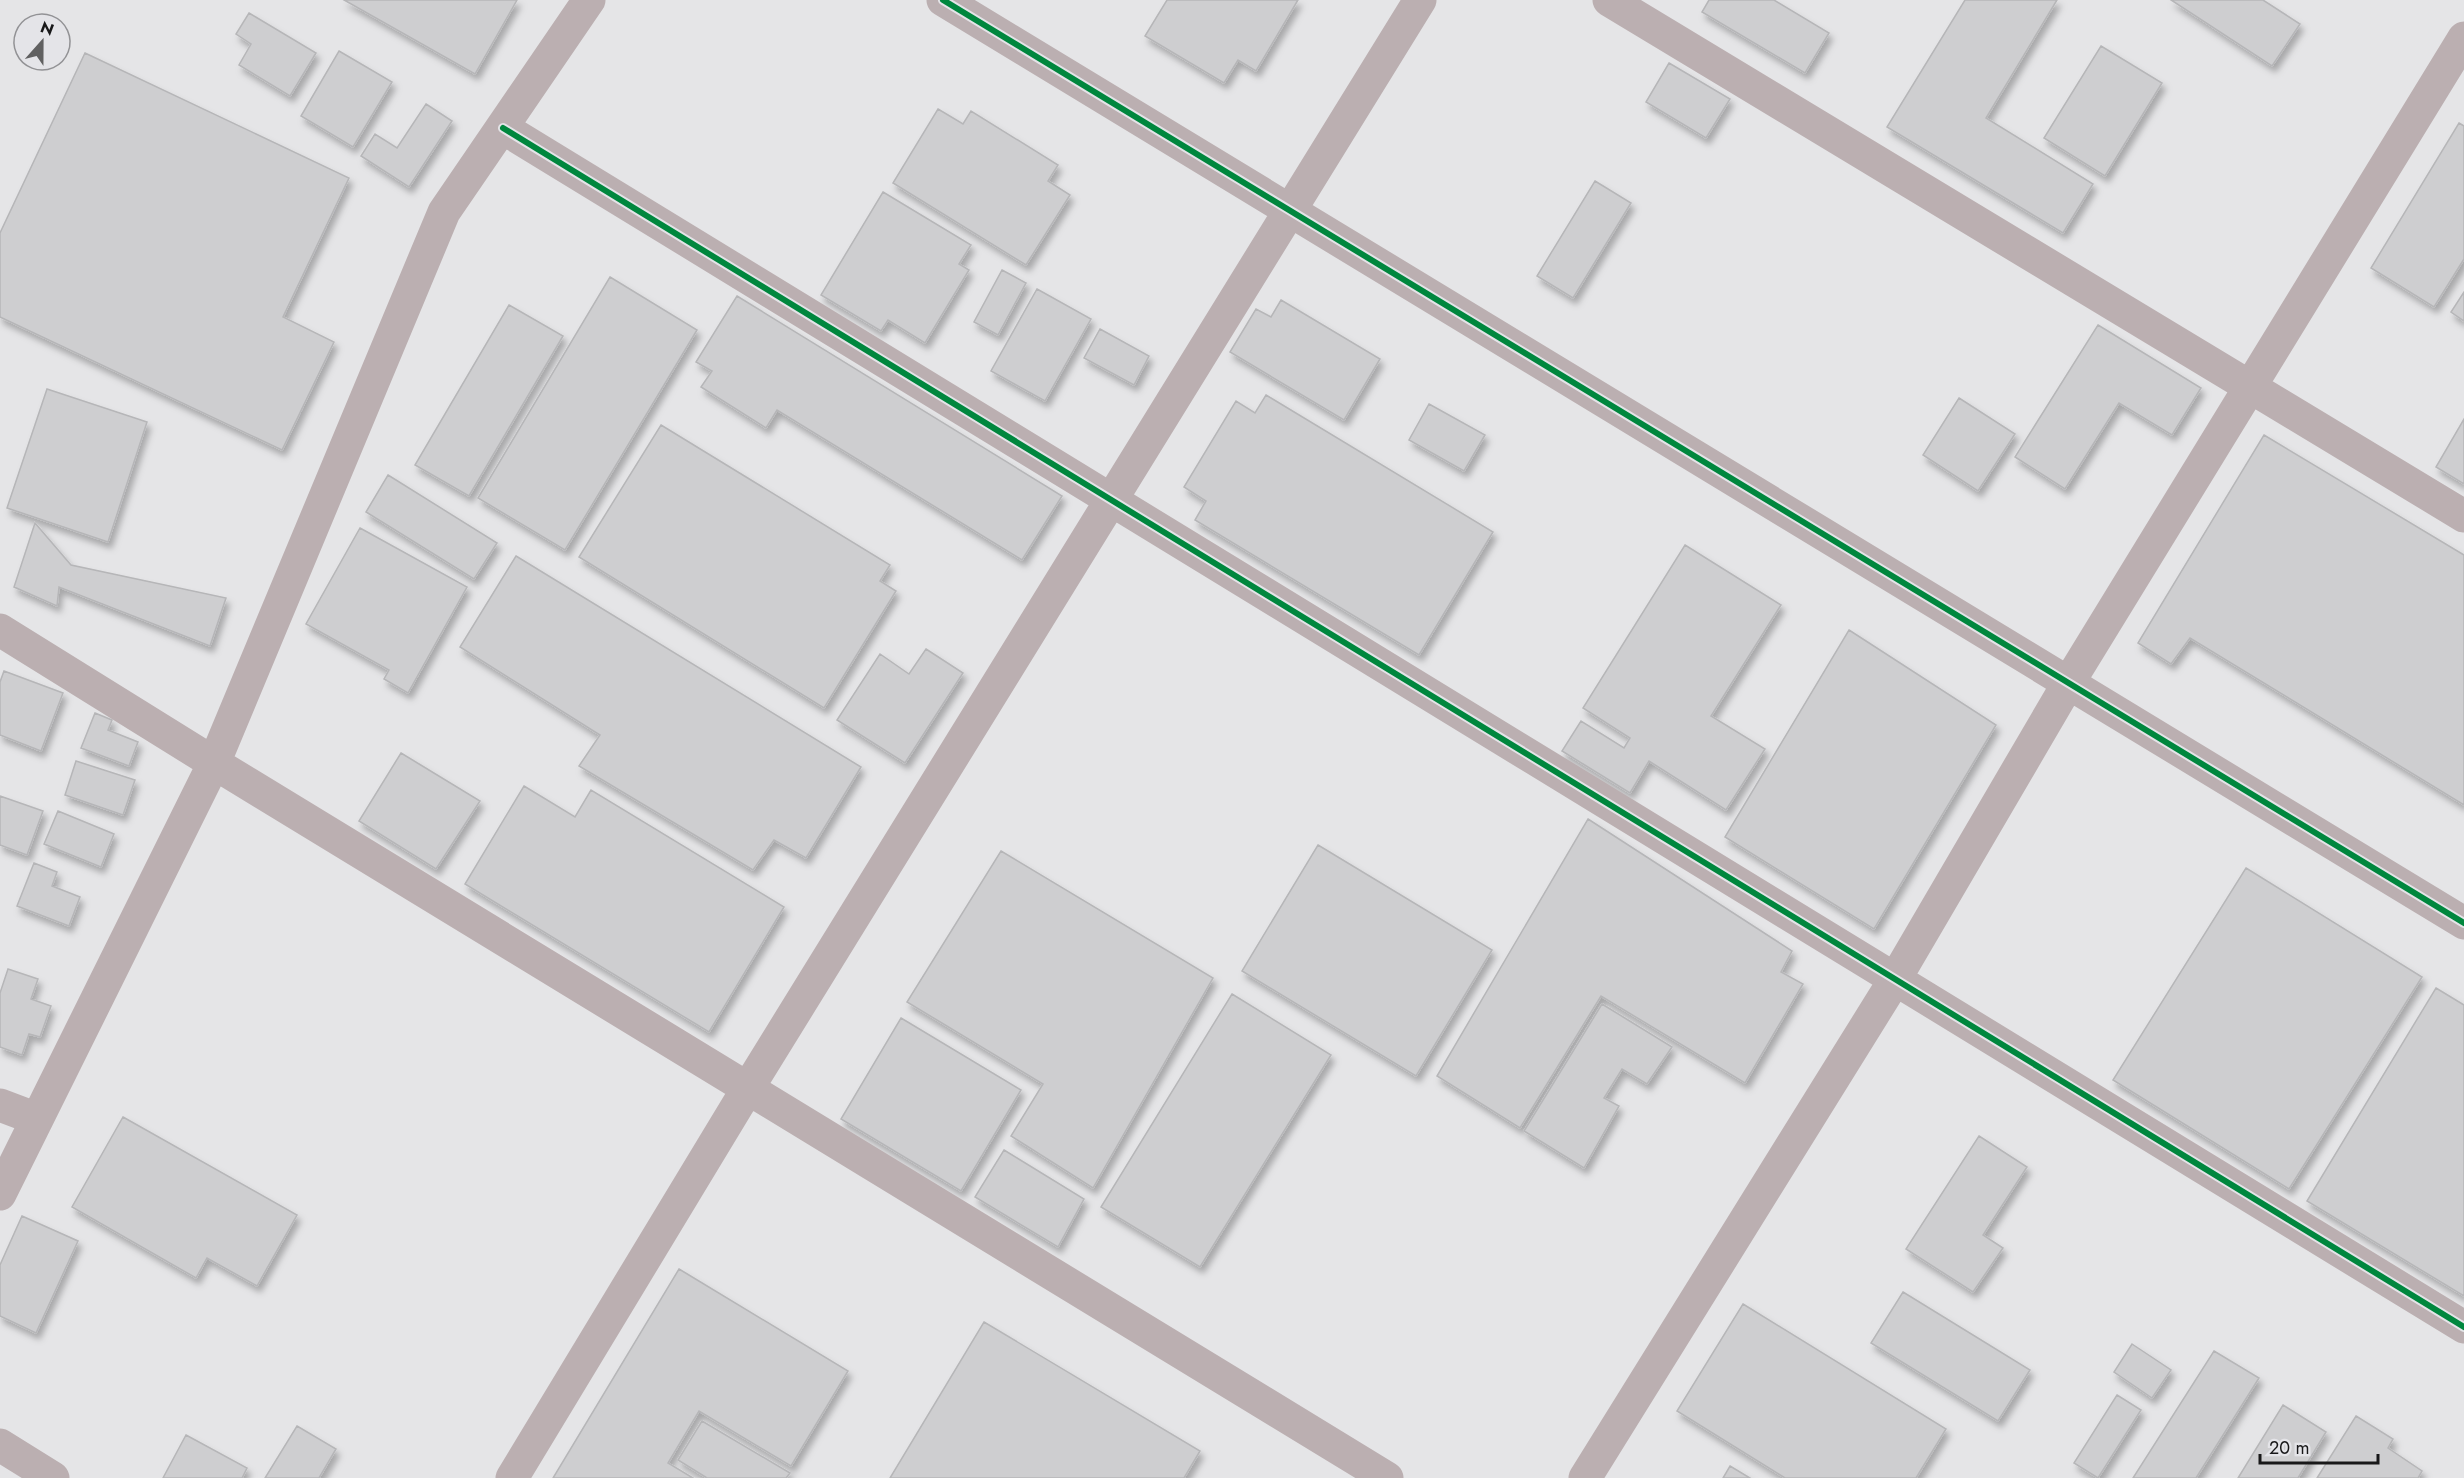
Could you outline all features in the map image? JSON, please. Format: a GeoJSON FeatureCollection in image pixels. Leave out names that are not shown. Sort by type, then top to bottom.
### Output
{"type":"FeatureCollection","features":[{"type":"Feature","properties":{"kind":"street"},"geometry":{"type":"LineString","coordinates":[[0,1194],[214,763],[444,212],[589,0]]}},
{"type":"Feature","properties":{"kind":"street"},"geometry":{"type":"LineString","coordinates":[[943,0],[2464,923]]}},
{"type":"Feature","properties":{"kind":"street"},"geometry":{"type":"LineString","coordinates":[[512,1478],[748,1088],[1420,0]]}},
{"type":"Feature","properties":{"kind":"street"},"geometry":{"type":"LineString","coordinates":[[1609,0],[2464,516]]}},
{"type":"Feature","properties":{"kind":"street"},"geometry":{"type":"LineString","coordinates":[[1584,1478],[1894,981],[2069,682],[2464,38]]}},
{"type":"Feature","properties":{"kind":"street"},"geometry":{"type":"LineString","coordinates":[[503,128],[1894,981],[2464,1327]]}},
{"type":"Feature","properties":{"kind":"street"},"geometry":{"type":"LineString","coordinates":[[0,630],[214,763],[1387,1478]]}},
{"type":"Feature","properties":{"kind":"street"},"geometry":{"type":"LineString","coordinates":[[0,1105],[37,1119]]}},
{"type":"Feature","properties":{"kind":"street"},"geometry":{"type":"LineString","coordinates":[[0,1445],[53,1478]]}},
{"type":"Feature","properties":{"kind":"building"},"geometry":{"type":"Polygon","coordinates":[[[344,0],[517,0],[475,74],[344,0]]]}},
{"type":"Feature","properties":{"kind":"building"},"geometry":{"type":"Polygon","coordinates":[[[1167,0],[1298,0],[1256,71],[1238,60],[1224,83],[1145,36],[1167,0]]]}},
{"type":"Feature","properties":{"kind":"building"},"geometry":{"type":"Polygon","coordinates":[[[1709,0],[1774,0],[1829,33],[1805,73],[1702,12],[1709,0]]]}},
{"type":"Feature","properties":{"kind":"building"},"geometry":{"type":"Polygon","coordinates":[[[1965,0],[2057,0],[1986,118],[2093,184],[2063,233],[1887,127],[1965,0]]]}},
{"type":"Feature","properties":{"kind":"building"},"geometry":{"type":"Polygon","coordinates":[[[2171,0],[2263,0],[2300,24],[2272,66],[2171,0]]]}},
{"type":"Feature","properties":{"kind":"building"},"geometry":{"type":"Polygon","coordinates":[[[249,13],[316,53],[290,96],[239,65],[251,44],[236,34],[249,13]]]}},
{"type":"Feature","properties":{"kind":"building"},"geometry":{"type":"Polygon","coordinates":[[[2101,46],[2162,83],[2105,176],[2044,138],[2101,46]]]}},
{"type":"Feature","properties":{"kind":"building"},"geometry":{"type":"Polygon","coordinates":[[[339,51],[392,82],[353,147],[301,116],[339,51]]]}},
{"type":"Feature","properties":{"kind":"building"},"geometry":{"type":"Polygon","coordinates":[[[85,53],[349,178],[283,317],[334,342],[282,450],[0,317],[0,233],[85,53]]]}},
{"type":"Feature","properties":{"kind":"building"},"geometry":{"type":"Polygon","coordinates":[[[1669,63],[1730,99],[1706,138],[1646,102],[1669,63]]]}},
{"type":"Feature","properties":{"kind":"building"},"geometry":{"type":"Polygon","coordinates":[[[426,104],[452,121],[409,187],[361,156],[375,134],[397,148],[426,104]]]}},
{"type":"Feature","properties":{"kind":"building"},"geometry":{"type":"Polygon","coordinates":[[[938,109],[963,124],[971,111],[1058,165],[1048,181],[1070,195],[1026,265],[893,183],[938,109]]]}},
{"type":"Feature","properties":{"kind":"building"},"geometry":{"type":"Polygon","coordinates":[[[2459,123],[2464,126],[2464,259],[2434,307],[2371,268],[2459,123]]]}},
{"type":"Feature","properties":{"kind":"building"},"geometry":{"type":"Polygon","coordinates":[[[1595,181],[1631,203],[1573,298],[1537,276],[1595,181]]]}},
{"type":"Feature","properties":{"kind":"building"},"geometry":{"type":"Polygon","coordinates":[[[883,192],[971,245],[959,264],[969,270],[925,343],[888,320],[881,331],[821,295],[883,192]]]}},
{"type":"Feature","properties":{"kind":"building"},"geometry":{"type":"Polygon","coordinates":[[[1002,270],[1026,283],[998,335],[974,322],[1002,270]]]}},
{"type":"Feature","properties":{"kind":"building"},"geometry":{"type":"Polygon","coordinates":[[[610,277],[697,330],[565,550],[478,498],[610,277]]]}},
{"type":"Feature","properties":{"kind":"building"},"geometry":{"type":"Polygon","coordinates":[[[1037,289],[1091,319],[1045,401],[991,371],[1037,289]]]}},
{"type":"Feature","properties":{"kind":"building"},"geometry":{"type":"Polygon","coordinates":[[[2464,292],[2464,321],[2451,312],[2464,292]]]}},
{"type":"Feature","properties":{"kind":"building"},"geometry":{"type":"Polygon","coordinates":[[[737,296],[1062,496],[1022,560],[777,410],[766,428],[701,387],[712,371],[696,362],[737,296]]]}},
{"type":"Feature","properties":{"kind":"building"},"geometry":{"type":"Polygon","coordinates":[[[1281,300],[1380,359],[1344,420],[1230,352],[1256,309],[1271,317],[1281,300]]]}},
{"type":"Feature","properties":{"kind":"building"},"geometry":{"type":"Polygon","coordinates":[[[509,305],[563,336],[469,496],[415,465],[509,305]]]}},
{"type":"Feature","properties":{"kind":"building"},"geometry":{"type":"Polygon","coordinates":[[[2098,325],[2201,388],[2172,435],[2119,403],[2065,489],[2015,457],[2098,325]]]}},
{"type":"Feature","properties":{"kind":"building"},"geometry":{"type":"Polygon","coordinates":[[[1100,329],[1149,356],[1134,385],[1084,358],[1100,329]]]}},
{"type":"Feature","properties":{"kind":"building"},"geometry":{"type":"Polygon","coordinates":[[[47,389],[147,422],[108,542],[7,508],[47,389]]]}},
{"type":"Feature","properties":{"kind":"building"},"geometry":{"type":"Polygon","coordinates":[[[1266,395],[1493,532],[1419,655],[1195,520],[1206,501],[1184,487],[1236,401],[1255,413],[1266,395]]]}},
{"type":"Feature","properties":{"kind":"building"},"geometry":{"type":"Polygon","coordinates":[[[1959,398],[2015,434],[1978,491],[1923,455],[1959,398]]]}},
{"type":"Feature","properties":{"kind":"building"},"geometry":{"type":"Polygon","coordinates":[[[1429,404],[1485,435],[1464,471],[1409,440],[1429,404]]]}},
{"type":"Feature","properties":{"kind":"building"},"geometry":{"type":"Polygon","coordinates":[[[2464,419],[2464,484],[2436,467],[2464,419]]]}},
{"type":"Feature","properties":{"kind":"building"},"geometry":{"type":"Polygon","coordinates":[[[661,425],[890,565],[880,581],[896,591],[824,708],[579,557],[661,425]]]}},
{"type":"Feature","properties":{"kind":"building"},"geometry":{"type":"Polygon","coordinates":[[[2264,435],[2464,555],[2464,805],[2190,638],[2171,664],[2138,643],[2264,435]]]}},
{"type":"Feature","properties":{"kind":"building"},"geometry":{"type":"Polygon","coordinates":[[[388,475],[497,543],[474,579],[366,512],[388,475]]]}},
{"type":"Feature","properties":{"kind":"building"},"geometry":{"type":"Polygon","coordinates":[[[35,523],[71,565],[226,598],[210,646],[59,587],[57,606],[14,587],[35,523]]]}},
{"type":"Feature","properties":{"kind":"building"},"geometry":{"type":"Polygon","coordinates":[[[360,528],[467,587],[408,693],[384,679],[389,670],[306,624],[360,528]]]}},
{"type":"Feature","properties":{"kind":"building"},"geometry":{"type":"Polygon","coordinates":[[[1685,545],[1781,605],[1711,716],[1765,749],[1726,810],[1649,761],[1630,793],[1562,751],[1581,721],[1624,748],[1630,738],[1583,708],[1685,545]]]}},
{"type":"Feature","properties":{"kind":"building"},"geometry":{"type":"Polygon","coordinates":[[[516,556],[861,767],[806,858],[774,840],[753,870],[579,766],[600,735],[460,647],[516,556]]]}},
{"type":"Feature","properties":{"kind":"building"},"geometry":{"type":"Polygon","coordinates":[[[1849,630],[1996,725],[1874,929],[1725,837],[1849,630]]]}},
{"type":"Feature","properties":{"kind":"building"},"geometry":{"type":"Polygon","coordinates":[[[926,649],[963,673],[905,763],[837,720],[880,654],[909,674],[926,649]]]}},
{"type":"Feature","properties":{"kind":"building"},"geometry":{"type":"Polygon","coordinates":[[[4,671],[63,693],[41,751],[0,735],[0,682],[4,671]]]}},
{"type":"Feature","properties":{"kind":"building"},"geometry":{"type":"Polygon","coordinates":[[[95,713],[112,720],[108,730],[138,742],[129,766],[81,748],[95,713]]]}},
{"type":"Feature","properties":{"kind":"building"},"geometry":{"type":"Polygon","coordinates":[[[401,753],[480,801],[436,869],[359,821],[401,753]]]}},
{"type":"Feature","properties":{"kind":"building"},"geometry":{"type":"Polygon","coordinates":[[[76,761],[135,780],[123,815],[65,795],[76,761]]]}},
{"type":"Feature","properties":{"kind":"building"},"geometry":{"type":"Polygon","coordinates":[[[524,786],[575,817],[591,790],[784,907],[709,1032],[465,884],[524,786]]]}},
{"type":"Feature","properties":{"kind":"building"},"geometry":{"type":"Polygon","coordinates":[[[0,796],[43,811],[27,855],[0,845],[0,796]]]}},
{"type":"Feature","properties":{"kind":"building"},"geometry":{"type":"Polygon","coordinates":[[[58,811],[114,834],[101,867],[44,844],[58,811]]]}},
{"type":"Feature","properties":{"kind":"building"},"geometry":{"type":"Polygon","coordinates":[[[1588,819],[1792,951],[1781,972],[1803,984],[1745,1083],[1601,996],[1520,1128],[1437,1076],[1588,819]]]}},
{"type":"Feature","properties":{"kind":"building"},"geometry":{"type":"Polygon","coordinates":[[[1318,845],[1492,950],[1416,1076],[1242,971],[1318,845]]]}},
{"type":"Feature","properties":{"kind":"building"},"geometry":{"type":"Polygon","coordinates":[[[1001,851],[1213,978],[1093,1188],[1011,1136],[1043,1084],[907,1002],[1001,851]]]}},
{"type":"Feature","properties":{"kind":"building"},"geometry":{"type":"Polygon","coordinates":[[[34,863],[57,872],[52,886],[80,897],[69,926],[17,906],[34,863]]]}},
{"type":"Feature","properties":{"kind":"building"},"geometry":{"type":"Polygon","coordinates":[[[2246,868],[2422,977],[2289,1189],[2113,1080],[2246,868]]]}},
{"type":"Feature","properties":{"kind":"building"},"geometry":{"type":"Polygon","coordinates":[[[8,969],[38,979],[31,999],[51,1006],[40,1037],[29,1034],[22,1055],[0,1047],[0,993],[8,969]]]}},
{"type":"Feature","properties":{"kind":"building"},"geometry":{"type":"Polygon","coordinates":[[[2436,988],[2464,1005],[2464,1296],[2307,1201],[2436,988]]]}},
{"type":"Feature","properties":{"kind":"building"},"geometry":{"type":"Polygon","coordinates":[[[1232,994],[1331,1055],[1200,1267],[1101,1207],[1232,994]]]}},
{"type":"Feature","properties":{"kind":"building"},"geometry":{"type":"Polygon","coordinates":[[[1602,1004],[1672,1047],[1647,1084],[1622,1069],[1604,1098],[1619,1106],[1584,1168],[1524,1131],[1602,1004]]]}},
{"type":"Feature","properties":{"kind":"building"},"geometry":{"type":"Polygon","coordinates":[[[901,1018],[1021,1090],[961,1191],[841,1119],[901,1018]]]}},
{"type":"Feature","properties":{"kind":"building"},"geometry":{"type":"Polygon","coordinates":[[[123,1117],[297,1215],[257,1286],[207,1258],[196,1278],[72,1207],[123,1117]]]}},
{"type":"Feature","properties":{"kind":"building"},"geometry":{"type":"Polygon","coordinates":[[[1979,1136],[2027,1167],[1983,1235],[2003,1248],[1973,1292],[1906,1249],[1979,1136]]]}},
{"type":"Feature","properties":{"kind":"building"},"geometry":{"type":"Polygon","coordinates":[[[1004,1150],[1084,1199],[1058,1247],[975,1197],[1004,1150]]]}},
{"type":"Feature","properties":{"kind":"building"},"geometry":{"type":"Polygon","coordinates":[[[22,1216],[78,1241],[36,1333],[0,1316],[0,1265],[22,1216]]]}},
{"type":"Feature","properties":{"kind":"building"},"geometry":{"type":"Polygon","coordinates":[[[679,1269],[848,1371],[791,1466],[699,1411],[668,1463],[693,1478],[553,1478],[679,1269]]]}},
{"type":"Feature","properties":{"kind":"building"},"geometry":{"type":"Polygon","coordinates":[[[1903,1292],[2030,1370],[1998,1421],[1871,1343],[1903,1292]]]}},
{"type":"Feature","properties":{"kind":"building"},"geometry":{"type":"Polygon","coordinates":[[[1743,1304],[1946,1429],[1916,1478],[1785,1478],[1677,1411],[1743,1304]]]}},
{"type":"Feature","properties":{"kind":"building"},"geometry":{"type":"Polygon","coordinates":[[[984,1322],[1200,1451],[1184,1478],[890,1478],[984,1322]]]}},
{"type":"Feature","properties":{"kind":"building"},"geometry":{"type":"Polygon","coordinates":[[[2132,1344],[2171,1370],[2152,1398],[2114,1372],[2132,1344]]]}},
{"type":"Feature","properties":{"kind":"building"},"geometry":{"type":"Polygon","coordinates":[[[2214,1351],[2259,1378],[2196,1478],[2133,1478],[2214,1351]]]}},
{"type":"Feature","properties":{"kind":"building"},"geometry":{"type":"Polygon","coordinates":[[[2117,1395],[2141,1410],[2098,1478],[2074,1463],[2117,1395]]]}},
{"type":"Feature","properties":{"kind":"building"},"geometry":{"type":"Polygon","coordinates":[[[2283,1405],[2326,1432],[2298,1478],[2238,1478],[2283,1405]]]}},
{"type":"Feature","properties":{"kind":"building"},"geometry":{"type":"Polygon","coordinates":[[[2356,1416],[2393,1439],[2388,1448],[2422,1471],[2418,1478],[2317,1478],[2356,1416]]]}},
{"type":"Feature","properties":{"kind":"building"},"geometry":{"type":"Polygon","coordinates":[[[702,1421],[790,1473],[786,1478],[707,1478],[678,1460],[702,1421]]]}},
{"type":"Feature","properties":{"kind":"building"},"geometry":{"type":"Polygon","coordinates":[[[297,1426],[336,1449],[319,1478],[265,1478],[297,1426]]]}},
{"type":"Feature","properties":{"kind":"building"},"geometry":{"type":"Polygon","coordinates":[[[186,1435],[247,1468],[242,1478],[163,1478],[186,1435]]]}},
{"type":"Feature","properties":{"kind":"building"},"geometry":{"type":"Polygon","coordinates":[[[1730,1466],[1750,1478],[1723,1478],[1730,1466]]]}},
{"type":"Feature","properties":{"kind":"cycle path"},"geometry":{"type":"LineString","coordinates":[[943,0],[2464,923]]}},
{"type":"Feature","properties":{"kind":"cycle path"},"geometry":{"type":"LineString","coordinates":[[503,128],[2464,1327]]}}]}
